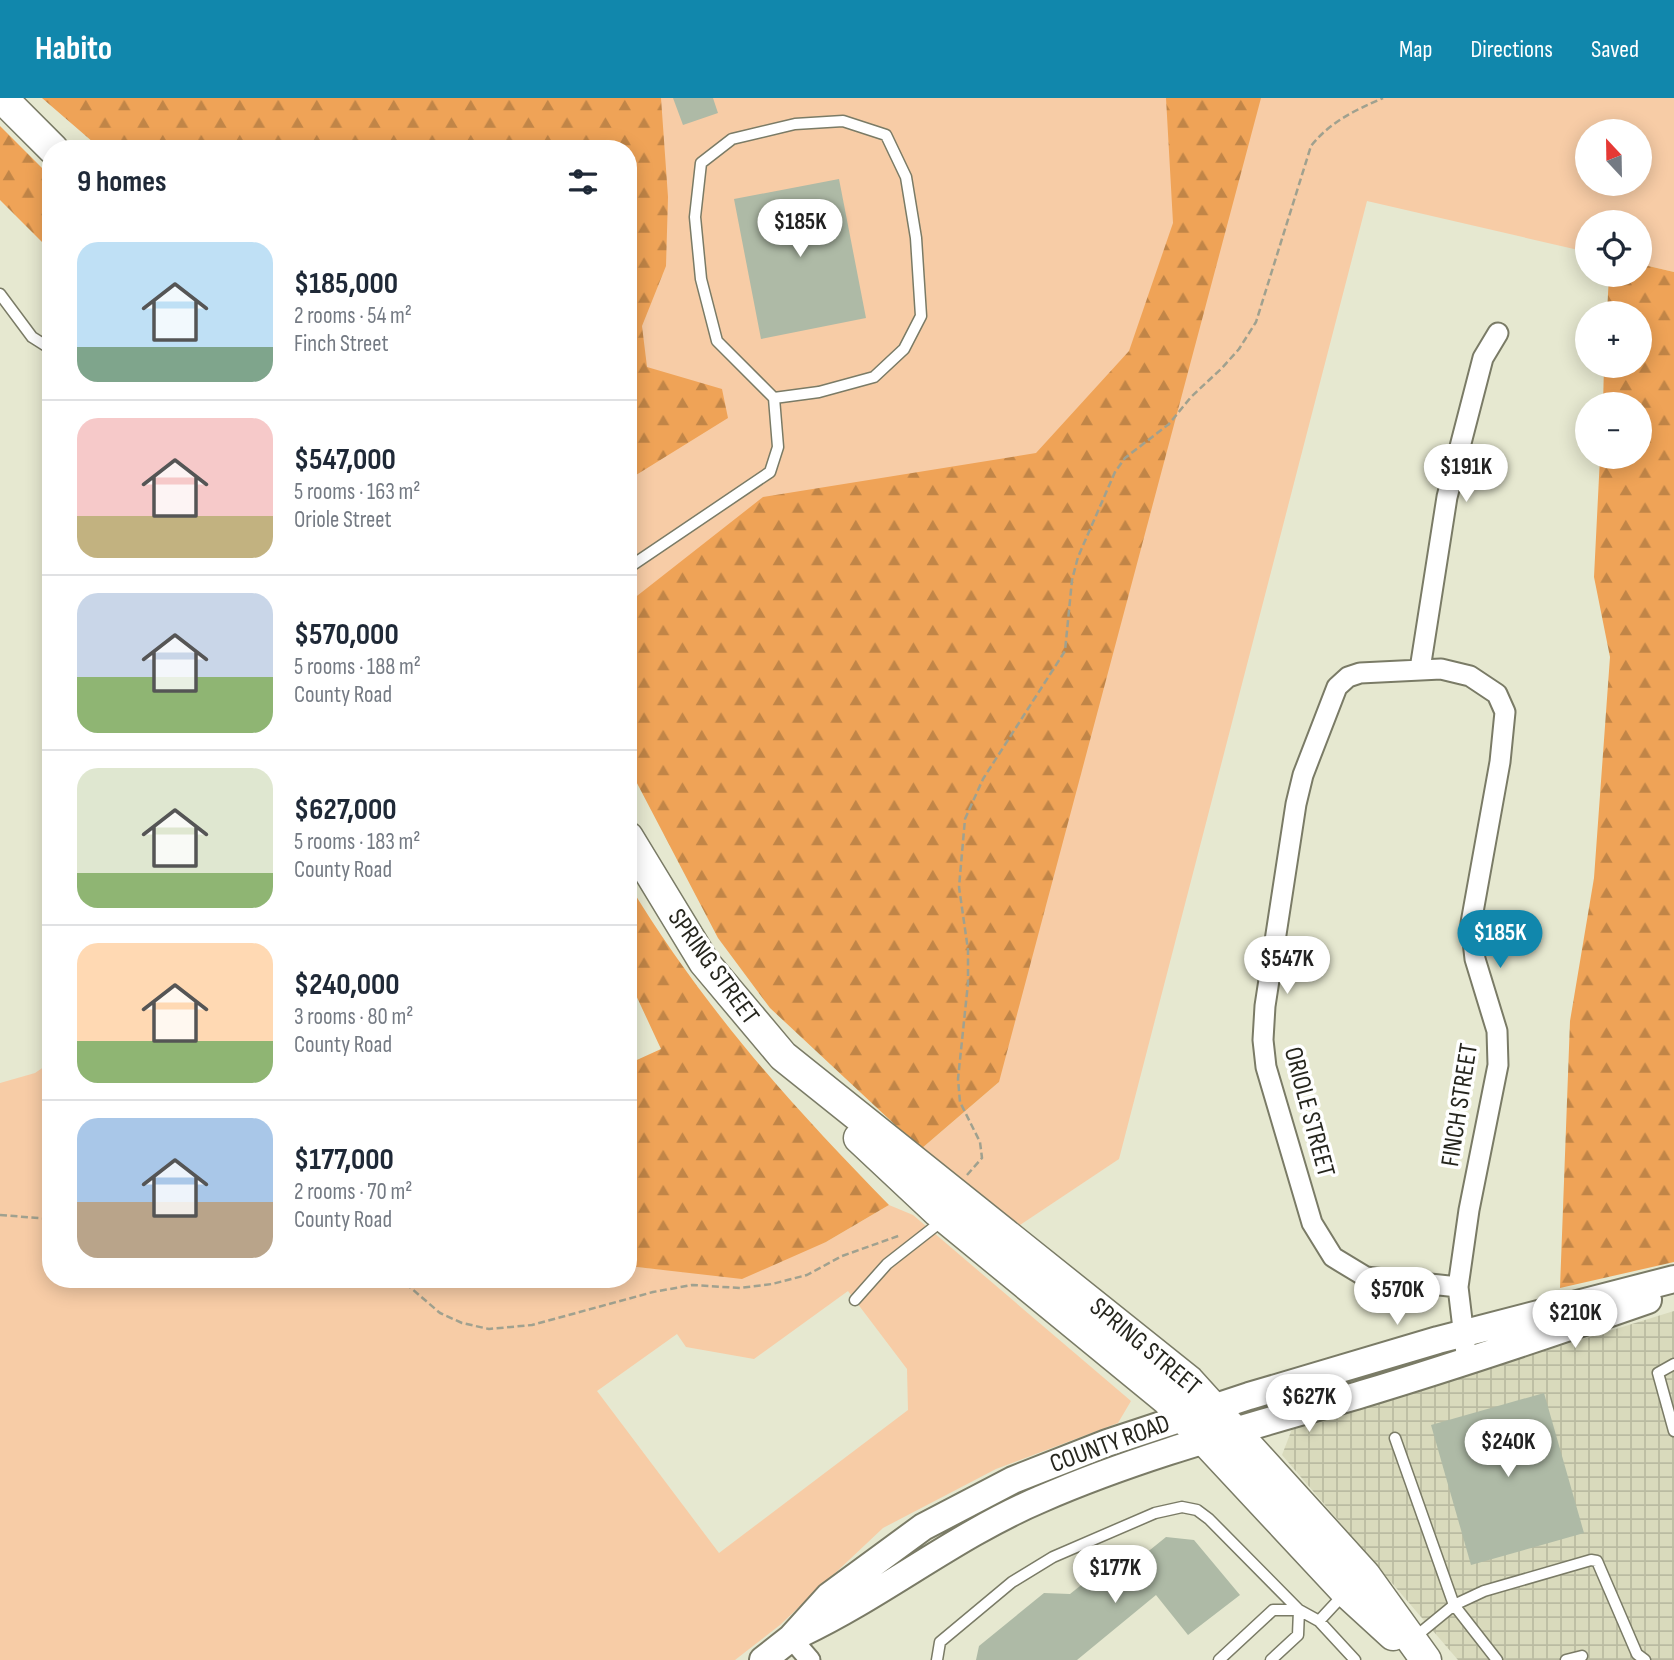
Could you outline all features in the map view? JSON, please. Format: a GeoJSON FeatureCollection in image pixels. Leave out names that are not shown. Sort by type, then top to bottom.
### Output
{"type":"FeatureCollection","features":[{"type":"Feature","properties":{"kind":"main road"},"geometry":{"type":"LineString","coordinates":[[2,98],[44,140]]}},
{"type":"Feature","properties":{"kind":"main road","name":"SPRING STREET"},"geometry":{"type":"LineString","coordinates":[[637,857],[712,973],[783,1056],[814,1084],[852,1132],[1189,1381],[1235,1431],[1356,1584]]}},
{"type":"Feature","properties":{"kind":"main road","name":"SPRING STREET"},"geometry":{"type":"LineString","coordinates":[[950,1205],[1167,1401],[1203,1441],[1356,1584],[1420,1653]]}},
{"type":"Feature","properties":{"kind":"main road","name":"COUNTY ROAD"},"geometry":{"type":"LineString","coordinates":[[763,1660],[790,1638],[829,1596],[923,1527],[1013,1480],[1214,1408],[1464,1333],[1674,1279]]}},
{"type":"Feature","properties":{"kind":"main road","name":"COUNTY ROAD"},"geometry":{"type":"LineString","coordinates":[[790,1638],[842,1614],[949,1546],[1041,1499],[1203,1441],[1467,1362],[1674,1291]]}},
{"type":"Feature","properties":{"kind":"street"},"geometry":{"type":"LineString","coordinates":[[1420,669],[1447,497],[1483,358],[1498,333]]}},
{"type":"Feature","properties":{"kind":"street","name":"ORIOLE STREET"},"geometry":{"type":"LineString","coordinates":[[1420,669],[1373,671],[1348,677],[1337,687],[1325,713],[1296,804],[1263,1040],[1266,1067],[1312,1223],[1333,1257],[1366,1277],[1458,1287]]}},
{"type":"Feature","properties":{"kind":"street","name":"FINCH STREET"},"geometry":{"type":"LineString","coordinates":[[1420,669],[1441,669],[1470,676],[1497,694],[1505,712],[1500,762],[1471,923],[1475,959],[1497,1031],[1498,1065],[1471,1198],[1458,1287],[1467,1362]]}},
{"type":"Feature","properties":{"kind":"street"},"geometry":{"type":"LineString","coordinates":[[790,1638],[810,1660]]}},
{"type":"Feature","properties":{"kind":"lane"},"geometry":{"type":"LineString","coordinates":[[637,562],[770,472],[778,447],[774,398],[717,341],[701,279],[695,217],[701,163],[732,139],[795,124],[844,121],[886,135],[906,177],[916,238],[921,316],[904,349],[874,377],[819,392],[774,398]]}},
{"type":"Feature","properties":{"kind":"lane"},"geometry":{"type":"LineString","coordinates":[[0,294],[32,338],[42,344]]}},
{"type":"Feature","properties":{"kind":"lane"},"geometry":{"type":"LineString","coordinates":[[855,1300],[887,1264],[950,1205]]}},
{"type":"Feature","properties":{"kind":"lane"},"geometry":{"type":"LineString","coordinates":[[1674,1364],[1658,1373],[1674,1431]]}},
{"type":"Feature","properties":{"kind":"lane"},"geometry":{"type":"LineString","coordinates":[[1395,1438],[1454,1605],[1497,1660]]}},
{"type":"Feature","properties":{"kind":"lane"},"geometry":{"type":"LineString","coordinates":[[937,1660],[940,1642],[1029,1569],[1155,1513],[1182,1507],[1197,1510],[1209,1519],[1299,1610],[1319,1621],[1355,1660]]}},
{"type":"Feature","properties":{"kind":"lane"},"geometry":{"type":"LineString","coordinates":[[1420,1653],[1454,1605],[1484,1591],[1591,1560],[1597,1561],[1637,1654],[1644,1660]]}},
{"type":"Feature","properties":{"kind":"lane"},"geometry":{"type":"LineString","coordinates":[[1319,1621],[1356,1584]]}},
{"type":"Feature","properties":{"kind":"lane"},"geometry":{"type":"LineString","coordinates":[[1219,1660],[1273,1609],[1299,1610]]}},
{"type":"Feature","properties":{"kind":"lane"},"geometry":{"type":"LineString","coordinates":[[1271,1660],[1298,1635],[1299,1610]]}},
{"type":"Feature","properties":{"kind":"lane"},"geometry":{"type":"LineString","coordinates":[[1566,1660],[1582,1656]]}},
{"type":"Feature","properties":{"kind":"path"},"geometry":{"type":"LineString","coordinates":[[950,1205],[982,1158],[980,1142],[960,1102],[958,1079],[968,983],[968,950],[960,887],[965,819],[983,779],[1065,650],[1072,580],[1078,557],[1115,472],[1125,458],[1169,424],[1191,397],[1223,368],[1256,322],[1311,146],[1325,128],[1340,117],[1382,98]]}},
{"type":"Feature","properties":{"kind":"path"},"geometry":{"type":"LineString","coordinates":[[0,1215],[42,1218]]}},
{"type":"Feature","properties":{"kind":"path"},"geometry":{"type":"LineString","coordinates":[[411,1288],[440,1313],[462,1323],[489,1329],[532,1325],[653,1292],[692,1285],[740,1288],[772,1284],[807,1275],[842,1256],[902,1235]]}},
{"type":"Feature","properties":{"kind":"shaded area"},"geometry":{"type":"Polygon","coordinates":[[[180,98],[1674,98],[1674,272],[1652,267],[1652,210],[1575,210],[1575,249],[1367,201],[1119,1159],[1020,1225],[921,1149],[999,1082],[637,647],[637,140],[549,140],[180,98]]]}},
{"type":"Feature","properties":{"kind":"shaded area"},"geometry":{"type":"Polygon","coordinates":[[[42,1068],[42,1288],[637,1288],[637,1267],[666,1270],[826,1242],[889,1205],[913,1215],[1131,1401],[1118,1423],[996,1469],[883,1528],[780,1625],[735,1660],[0,1660],[0,1083],[35,1073],[42,1068]],[[848,1291],[754,1359],[686,1347],[677,1334],[597,1391],[719,1553],[908,1410],[907,1369],[848,1291]]]}},
{"type":"Feature","properties":{"kind":"shaded area"},"geometry":{"type":"Polygon","coordinates":[[[1674,1311],[1674,1660],[1458,1660],[1282,1455],[1292,1429],[1674,1311]]]}},
{"type":"Feature","properties":{"kind":"green space"},"geometry":{"type":"Polygon","coordinates":[[[42,98],[661,98],[668,197],[666,266],[642,326],[647,367],[722,389],[728,418],[637,474],[637,140],[91,140],[42,98]]]}},
{"type":"Feature","properties":{"kind":"green space"},"geometry":{"type":"Polygon","coordinates":[[[1166,98],[1261,98],[999,1082],[921,1149],[770,1008],[718,938],[637,783],[637,596],[763,497],[1036,453],[1129,351],[1173,223],[1166,98]]]}},
{"type":"Feature","properties":{"kind":"green space"},"geometry":{"type":"Polygon","coordinates":[[[0,126],[42,168],[42,242],[0,200],[0,126]]]}},
{"type":"Feature","properties":{"kind":"green space"},"geometry":{"type":"Polygon","coordinates":[[[1652,267],[1674,272],[1674,1262],[1560,1288],[1570,1021],[1594,878],[1610,657],[1594,577],[1599,469],[1652,469],[1652,392],[1603,392],[1604,378],[1652,378],[1652,301],[1608,301],[1608,287],[1652,287],[1652,267]]]}},
{"type":"Feature","properties":{"kind":"green space"},"geometry":{"type":"Polygon","coordinates":[[[637,897],[686,971],[749,1052],[889,1205],[826,1242],[742,1279],[637,1267],[637,1060],[661,1049],[637,997],[637,897]]]}},
{"type":"Feature","properties":{"kind":"building"},"geometry":{"type":"Polygon","coordinates":[[[673,98],[713,98],[718,113],[683,125],[673,98]]]}},
{"type":"Feature","properties":{"kind":"building"},"geometry":{"type":"Polygon","coordinates":[[[839,179],[866,318],[761,339],[734,199],[839,179]]]}},
{"type":"Feature","properties":{"kind":"building"},"geometry":{"type":"Polygon","coordinates":[[[1544,1393],[1584,1533],[1471,1565],[1431,1425],[1544,1393]]]}},
{"type":"Feature","properties":{"kind":"building"},"geometry":{"type":"Polygon","coordinates":[[[1166,1537],[1194,1540],[1240,1595],[1188,1635],[1156,1595],[1077,1660],[976,1660],[979,1646],[1044,1593],[1070,1594],[1105,1566],[1129,1567],[1166,1537]]]}}]}
